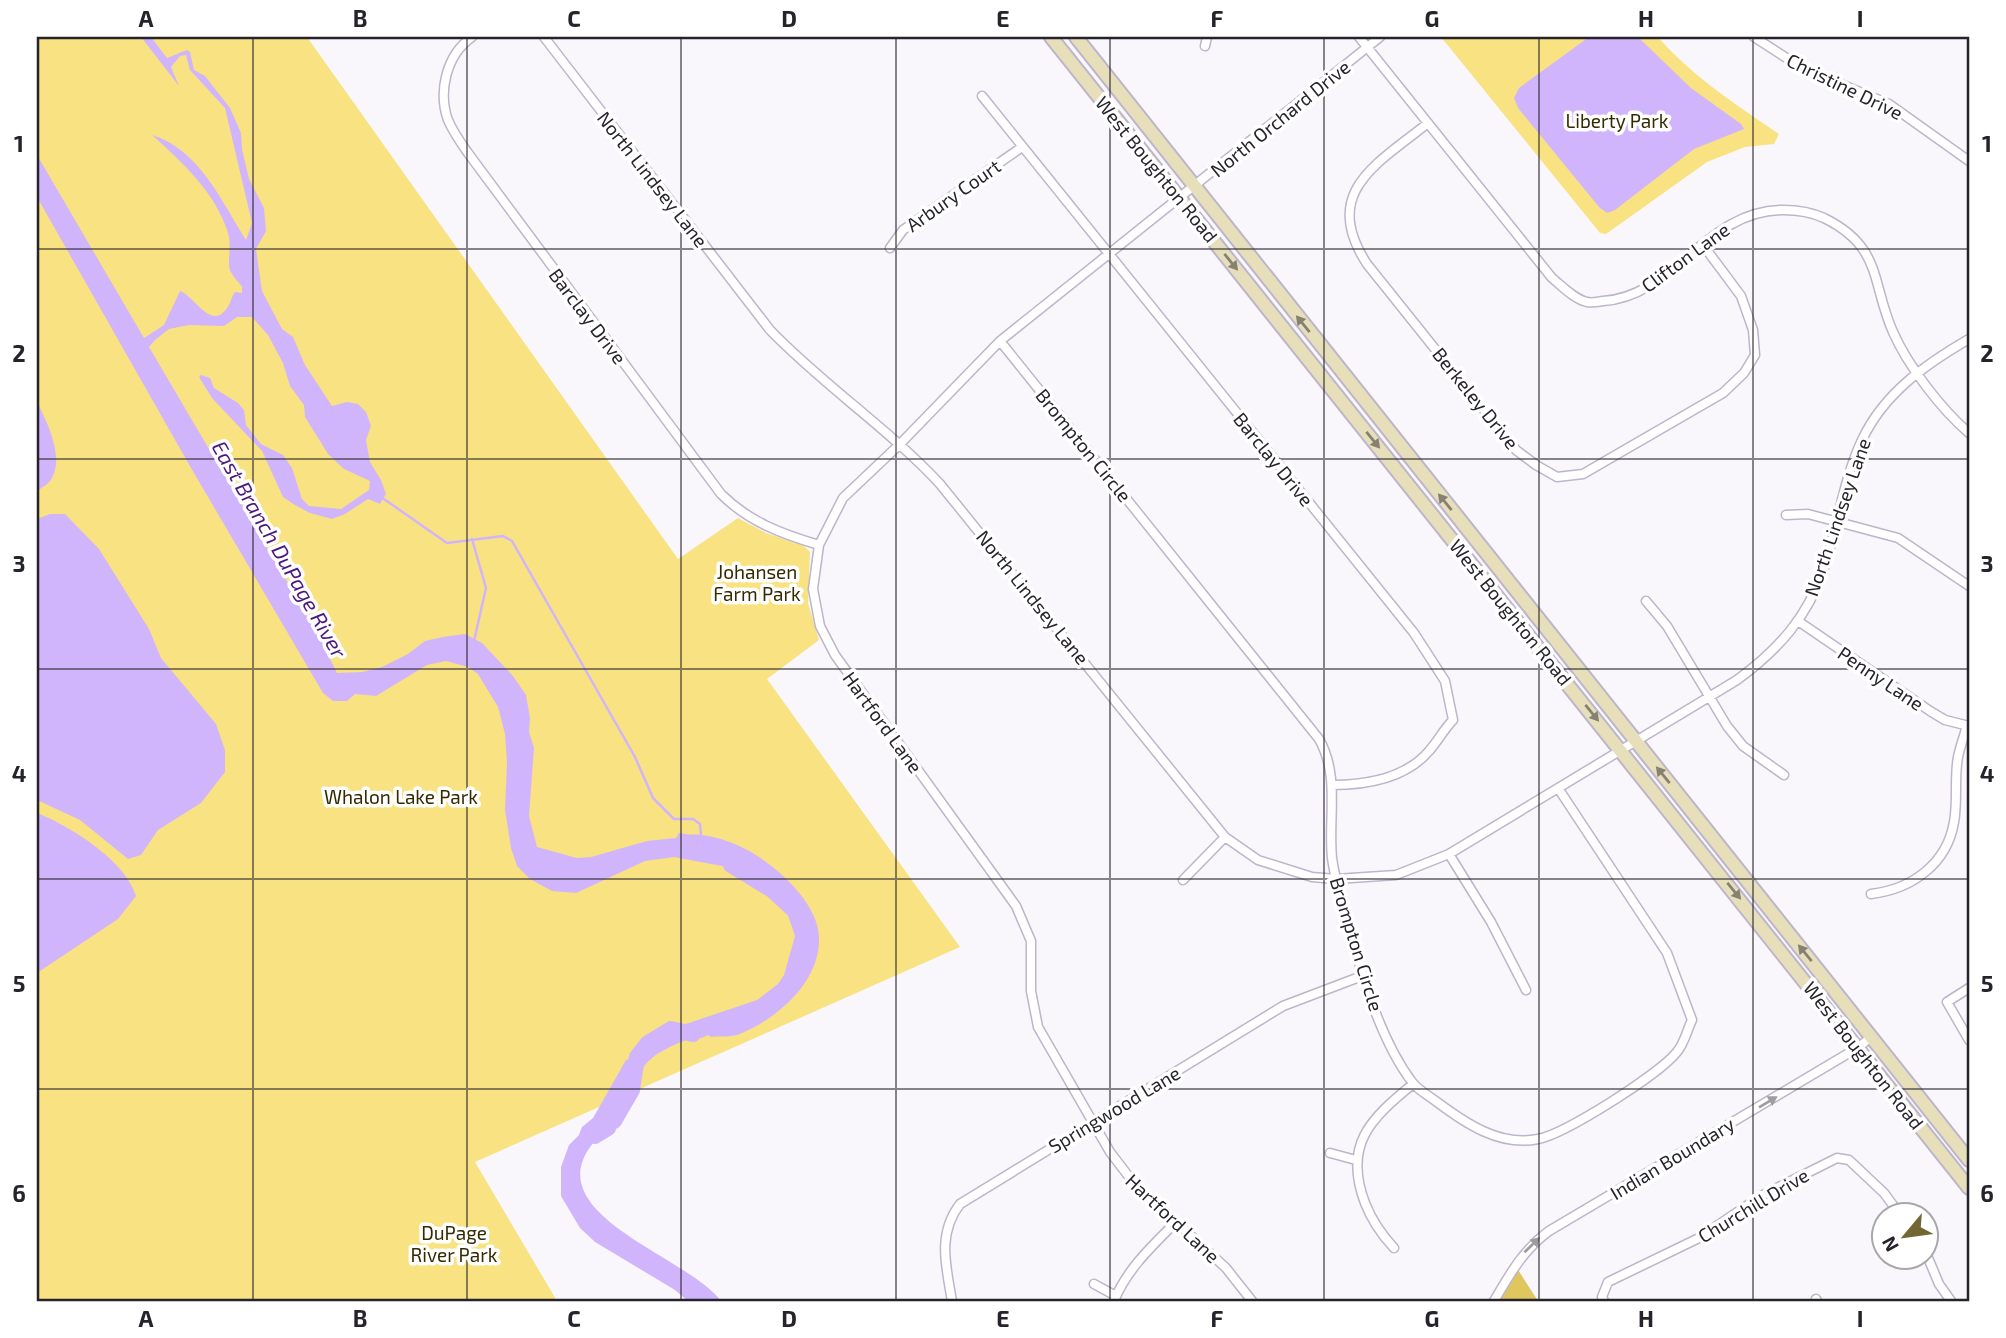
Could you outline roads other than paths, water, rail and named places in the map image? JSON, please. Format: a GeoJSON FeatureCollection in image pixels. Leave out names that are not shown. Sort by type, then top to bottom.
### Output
{"type":"FeatureCollection","features":[{"type":"Feature","properties":{"kind":"main road","name":"West Boughton Road"},"geometry":{"type":"LineString","coordinates":[[1051,37],[1969,1188]]}},
{"type":"Feature","properties":{"kind":"main road","name":"West Boughton Road"},"geometry":{"type":"LineString","coordinates":[[1076,37],[1969,1160]]}},
{"type":"Feature","properties":{"kind":"street","name":"Barclay Drive"},"geometry":{"type":"LineString","coordinates":[[472,37],[450,64],[445,80],[444,102],[455,135],[721,494],[745,516],[766,527],[819,545]]}},
{"type":"Feature","properties":{"kind":"street","name":"North Lindsey Lane"},"geometry":{"type":"LineString","coordinates":[[544,37],[769,330],[796,358],[900,444],[952,498],[1226,837],[1258,860],[1290,872],[1336,880],[1396,875],[1448,854],[1758,665],[1798,621],[1813,594],[1824,568],[1862,439],[1874,418],[1901,386],[1917,372],[1969,339]]}},
{"type":"Feature","properties":{"kind":"street"},"geometry":{"type":"LineString","coordinates":[[1205,47],[1207,37]]}},
{"type":"Feature","properties":{"kind":"street","name":"Clifton Lane"},"geometry":{"type":"LineString","coordinates":[[1359,37],[1552,278],[1575,296],[1588,302],[1616,300],[1643,290],[1732,223],[1761,211],[1795,210],[1813,214],[1835,224],[1854,239],[1870,261],[1891,329],[1917,372],[1952,417],[1969,433]]}},
{"type":"Feature","properties":{"kind":"street","name":"North Orchard Drive"},"geometry":{"type":"LineString","coordinates":[[1180,198],[1380,37]]}},
{"type":"Feature","properties":{"kind":"street","name":"Christine Drive"},"geometry":{"type":"LineString","coordinates":[[1754,37],[1802,68],[1889,103],[1969,161]]}},
{"type":"Feature","properties":{"kind":"street","name":"Barclay Drive"},"geometry":{"type":"LineString","coordinates":[[982,96],[1414,633],[1445,681],[1453,720],[1422,758],[1397,773],[1373,782],[1332,785]]}},
{"type":"Feature","properties":{"kind":"street","name":"Berkeley Drive"},"geometry":{"type":"LineString","coordinates":[[1428,123],[1367,174],[1355,188],[1348,209],[1354,242],[1367,264],[1516,450],[1557,477],[1583,474],[1723,393],[1744,373],[1755,355],[1753,330],[1741,296],[1703,245]]}},
{"type":"Feature","properties":{"kind":"street","name":"Arbury Court"},"geometry":{"type":"LineString","coordinates":[[890,248],[903,230],[1022,147]]}},
{"type":"Feature","properties":{"kind":"street","name":"Hartford Lane"},"geometry":{"type":"LineString","coordinates":[[1180,198],[1000,341],[900,444],[843,498],[819,545],[813,589],[815,609],[826,642],[1016,905],[1031,941],[1031,991],[1038,1027],[1121,1168],[1226,1268],[1252,1301]]}},
{"type":"Feature","properties":{"kind":"street","name":"Brompton Circle"},"geometry":{"type":"LineString","coordinates":[[1000,341],[1308,724],[1327,754],[1332,785],[1331,840],[1336,880],[1362,976],[1384,1032],[1413,1084],[1460,1119],[1489,1134],[1514,1141],[1537,1140],[1555,1134],[1652,1076],[1678,1052],[1692,1020],[1667,953],[1558,788]]}},
{"type":"Feature","properties":{"kind":"street"},"geometry":{"type":"LineString","coordinates":[[1786,514],[1808,514],[1898,538],[1969,586]]}},
{"type":"Feature","properties":{"kind":"street"},"geometry":{"type":"LineString","coordinates":[[1646,601],[1667,626],[1708,697],[1743,746],[1784,775]]}},
{"type":"Feature","properties":{"kind":"street","name":"Penny Lane"},"geometry":{"type":"LineString","coordinates":[[1798,621],[1930,711],[1945,720],[1968,726]]}},
{"type":"Feature","properties":{"kind":"street"},"geometry":{"type":"LineString","coordinates":[[1871,894],[1900,888],[1918,878],[1942,854],[1954,821],[1958,757],[1968,726]]}},
{"type":"Feature","properties":{"kind":"street"},"geometry":{"type":"LineString","coordinates":[[1183,880],[1226,837]]}},
{"type":"Feature","properties":{"kind":"street"},"geometry":{"type":"LineString","coordinates":[[1448,854],[1491,922],[1526,990]]}},
{"type":"Feature","properties":{"kind":"street","name":"Springwood Lane"},"geometry":{"type":"LineString","coordinates":[[952,1301],[944,1247],[947,1224],[956,1209],[971,1196],[1283,1006],[1362,976]]}},
{"type":"Feature","properties":{"kind":"street"},"geometry":{"type":"LineString","coordinates":[[1969,988],[1947,1002],[1969,1040]]}},
{"type":"Feature","properties":{"kind":"street","name":"Indian Boundary"},"geometry":{"type":"LineString","coordinates":[[1493,1301],[1517,1261],[1533,1242],[1859,1047],[1872,1036]]}},
{"type":"Feature","properties":{"kind":"street"},"geometry":{"type":"LineString","coordinates":[[1394,1248],[1381,1234],[1367,1208],[1360,1188],[1356,1160],[1368,1129],[1376,1117],[1413,1084]]}},
{"type":"Feature","properties":{"kind":"street"},"geometry":{"type":"LineString","coordinates":[[1330,1153],[1356,1160]]}},
{"type":"Feature","properties":{"kind":"street","name":"Churchill Drive"},"geometry":{"type":"LineString","coordinates":[[1604,1301],[1602,1297],[1608,1282],[1699,1238],[1761,1196],[1837,1158],[1849,1160],[1891,1202]]}},
{"type":"Feature","properties":{"kind":"street"},"geometry":{"type":"LineString","coordinates":[[1094,1284],[1115,1299],[1138,1260],[1176,1222]]}},
{"type":"Feature","properties":{"kind":"street"},"geometry":{"type":"LineString","coordinates":[[1934,1272],[1951,1301]]}},
{"type":"Feature","properties":{"kind":"waterway"},"geometry":{"type":"LineString","coordinates":[[381,497],[447,543],[503,536],[512,541],[635,757],[653,798],[674,819],[693,819],[700,824],[701,836]]}},
{"type":"Feature","properties":{"kind":"waterway"},"geometry":{"type":"LineString","coordinates":[[472,539],[486,588],[474,641]]}},
{"type":"Feature","properties":{"kind":"waterway","name":"East Branch DuPage River"},"geometry":{"type":"LineString","coordinates":[[731,865],[772,890],[799,915]]}},
{"type":"Feature","properties":{"kind":"waterway","name":"East Branch DuPage River"},"geometry":{"type":"LineString","coordinates":[[595,1136],[608,1128],[608,1119],[614,1121],[632,1090],[637,1057],[648,1043],[671,1029],[693,1034]]}},
{"type":"Feature","properties":{"kind":"park label","name":"Liberty Park"},"geometry":{"type":"Point","coordinates":[1617,120]}},
{"type":"Feature","properties":{"kind":"park label","name":"Johansen Farm Park"},"geometry":{"type":"Point","coordinates":[757,582]}},
{"type":"Feature","properties":{"kind":"park label","name":"Whalon Lake Park"},"geometry":{"type":"Point","coordinates":[401,796]}},
{"type":"Feature","properties":{"kind":"park label","name":"DuPage River Park"},"geometry":{"type":"Point","coordinates":[454,1243]}}]}
